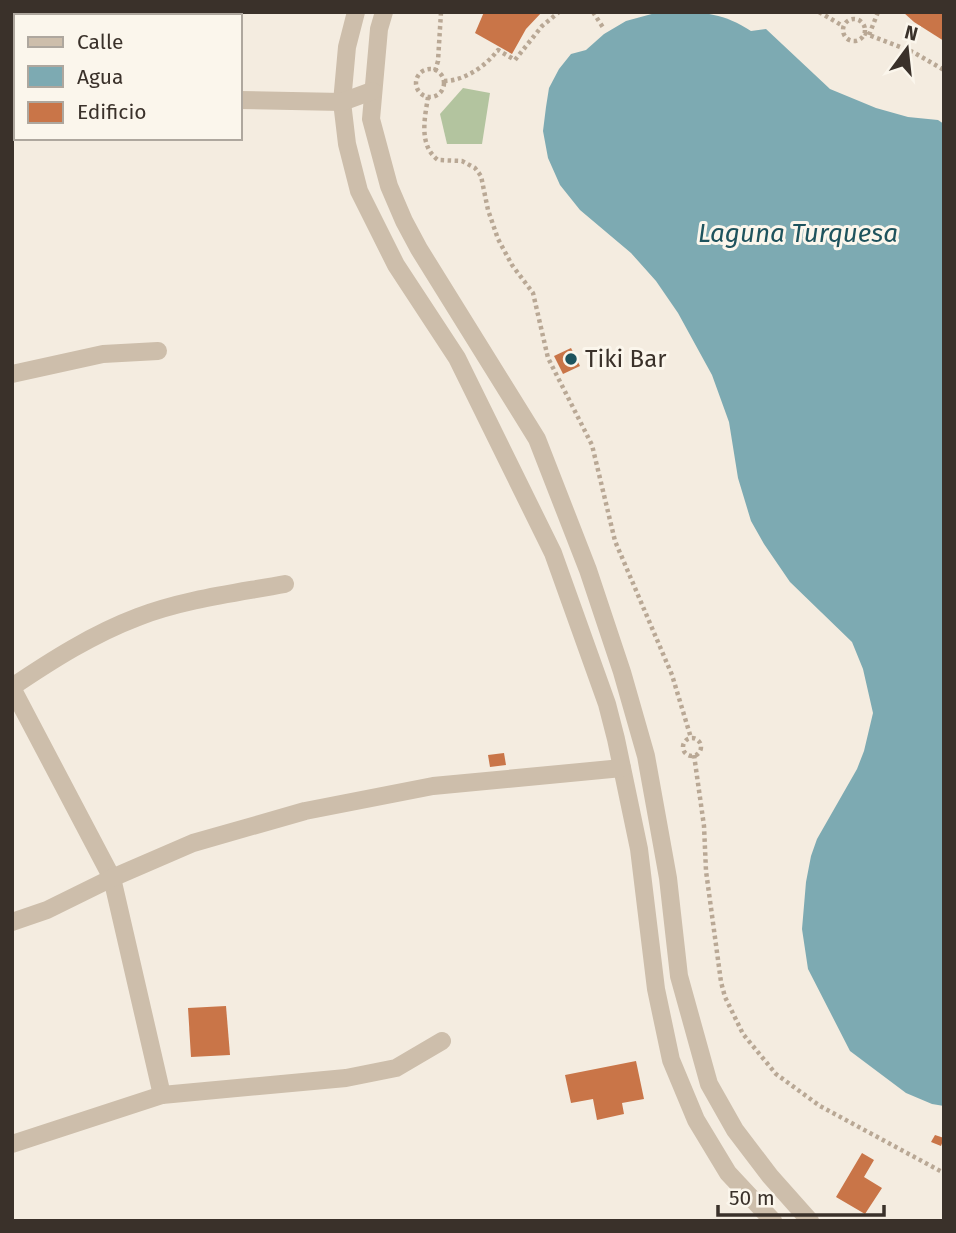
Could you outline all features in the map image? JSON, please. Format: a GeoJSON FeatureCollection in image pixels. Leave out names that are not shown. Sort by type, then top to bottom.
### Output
{"type":"FeatureCollection","features":[{"type":"Feature","properties":{"kind":"street"},"geometry":{"type":"LineString","coordinates":[[356,12],[347,47],[342,102],[347,144],[359,191],[396,265],[457,358],[553,553],[607,704],[622,768],[639,849],[656,989],[671,1060],[696,1120],[728,1173],[773,1221]]}},
{"type":"Feature","properties":{"kind":"street"},"geometry":{"type":"LineString","coordinates":[[384,12],[379,29],[371,119],[389,186],[404,221],[537,439],[605,618],[646,756],[668,878],[679,976],[709,1084],[735,1130],[770,1176],[810,1221]]}},
{"type":"Feature","properties":{"kind":"street"},"geometry":{"type":"LineString","coordinates":[[242,100],[342,102],[372,91]]}},
{"type":"Feature","properties":{"kind":"street"},"geometry":{"type":"LineString","coordinates":[[12,374],[103,354],[158,351]]}},
{"type":"Feature","properties":{"kind":"street"},"geometry":{"type":"LineString","coordinates":[[162,1095],[112,878],[12,687],[65,651],[139,616],[204,599],[285,584]]}},
{"type":"Feature","properties":{"kind":"street"},"geometry":{"type":"LineString","coordinates":[[12,922],[47,910],[193,843],[305,811],[433,786],[622,768]]}},
{"type":"Feature","properties":{"kind":"street"},"geometry":{"type":"LineString","coordinates":[[12,1144],[162,1095],[346,1078],[396,1068],[442,1041]]}},
{"type":"Feature","properties":{"kind":"path"},"geometry":{"type":"LineString","coordinates":[[435,71],[442,12]]}},
{"type":"Feature","properties":{"kind":"path"},"geometry":{"type":"LineString","coordinates":[[444,80],[463,77],[492,58],[498,50],[515,60],[542,26],[559,12]]}},
{"type":"Feature","properties":{"kind":"path"},"geometry":{"type":"LineString","coordinates":[[593,12],[604,29]]}},
{"type":"Feature","properties":{"kind":"path"},"geometry":{"type":"LineString","coordinates":[[819,12],[843,26]]}},
{"type":"Feature","properties":{"kind":"path"},"geometry":{"type":"LineString","coordinates":[[843,26],[844,36],[857,40],[867,34],[878,12]]}},
{"type":"Feature","properties":{"kind":"path"},"geometry":{"type":"LineString","coordinates":[[843,26],[851,19],[858,20],[864,25],[867,34]]}},
{"type":"Feature","properties":{"kind":"path"},"geometry":{"type":"LineString","coordinates":[[867,34],[913,52],[944,70]]}},
{"type":"Feature","properties":{"kind":"path"},"geometry":{"type":"LineString","coordinates":[[426,70],[435,71],[444,80],[440,93],[428,97],[420,93],[417,80],[426,70]]}},
{"type":"Feature","properties":{"kind":"path"},"geometry":{"type":"LineString","coordinates":[[428,97],[424,124],[429,150],[438,160],[462,161],[475,168],[481,176],[498,239],[512,265],[533,293],[548,358],[592,445],[615,541],[672,675],[691,738]]}},
{"type":"Feature","properties":{"kind":"path"},"geometry":{"type":"LineString","coordinates":[[691,738],[697,739],[700,744],[700,750],[694,755],[685,753],[683,748],[686,740],[691,738]]}},
{"type":"Feature","properties":{"kind":"path"},"geometry":{"type":"LineString","coordinates":[[694,755],[721,982],[725,997],[743,1034],[776,1074],[820,1106],[944,1173]]}},
{"type":"Feature","properties":{"kind":"green space"},"geometry":{"type":"Polygon","coordinates":[[[463,88],[490,93],[482,144],[447,144],[440,114],[463,88]]]}},
{"type":"Feature","properties":{"kind":"water","name":"Laguna Turquesa"},"geometry":{"type":"Polygon","coordinates":[[[659,12],[707,14],[729,19],[751,31],[766,29],[830,89],[876,108],[908,117],[938,120],[944,124],[944,1106],[906,1093],[850,1051],[808,969],[802,929],[811,856],[817,839],[857,769],[873,713],[863,669],[852,642],[790,582],[751,521],[738,478],[729,422],[712,375],[678,313],[656,281],[631,253],[580,210],[560,185],[548,158],[543,131],[549,88],[559,69],[571,54],[586,50],[604,34],[626,21],[659,12]]]}},
{"type":"Feature","properties":{"kind":"building"},"geometry":{"type":"Polygon","coordinates":[[[484,12],[542,12],[526,29],[512,54],[475,33],[484,12]]]}},
{"type":"Feature","properties":{"kind":"building"},"geometry":{"type":"Polygon","coordinates":[[[903,12],[944,12],[944,41],[914,22],[903,12]]]}},
{"type":"Feature","properties":{"kind":"building"},"geometry":{"type":"Polygon","coordinates":[[[571,348],[580,366],[563,374],[554,356],[571,348]]]}},
{"type":"Feature","properties":{"kind":"building"},"geometry":{"type":"Polygon","coordinates":[[[504,753],[506,765],[490,767],[488,755],[504,753]]]}},
{"type":"Feature","properties":{"kind":"building"},"geometry":{"type":"Polygon","coordinates":[[[226,1006],[230,1055],[191,1057],[188,1008],[226,1006]]]}},
{"type":"Feature","properties":{"kind":"building"},"geometry":{"type":"Polygon","coordinates":[[[636,1061],[644,1099],[622,1103],[624,1114],[597,1120],[593,1099],[571,1103],[565,1075],[636,1061]]]}},
{"type":"Feature","properties":{"kind":"building"},"geometry":{"type":"Polygon","coordinates":[[[935,1135],[944,1138],[941,1146],[931,1142],[935,1135]]]}},
{"type":"Feature","properties":{"kind":"building"},"geometry":{"type":"Polygon","coordinates":[[[862,1153],[874,1160],[864,1177],[882,1188],[865,1214],[836,1197],[862,1153]]]}},
{"type":"Feature","properties":{"kind":"place","name":"Tiki Bar"},"geometry":{"type":"Point","coordinates":[571,359]}}]}
